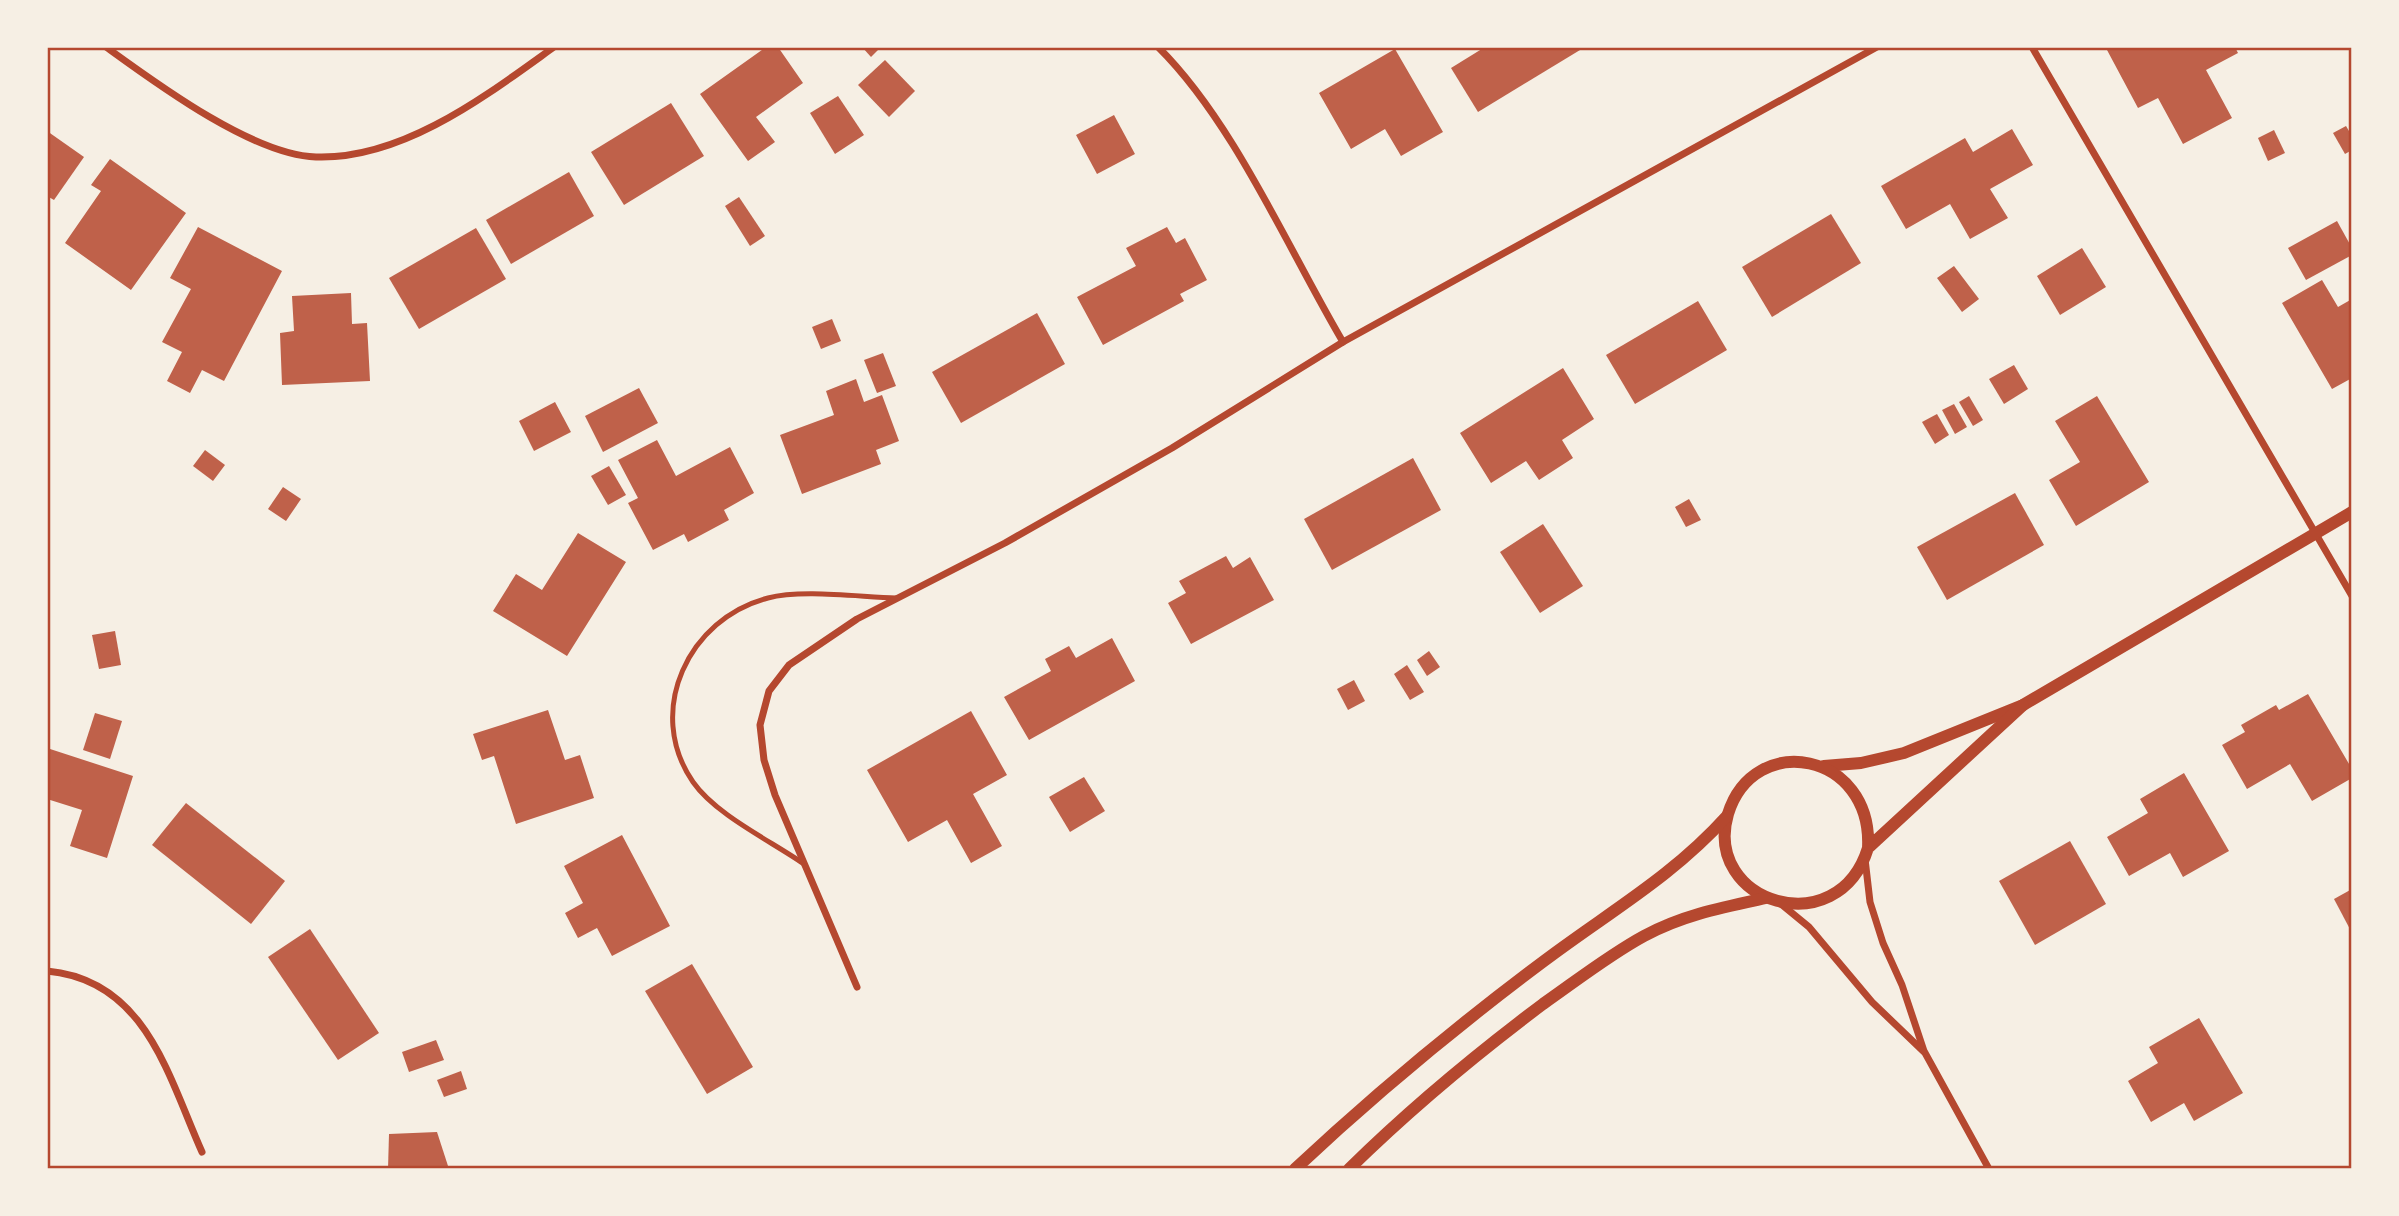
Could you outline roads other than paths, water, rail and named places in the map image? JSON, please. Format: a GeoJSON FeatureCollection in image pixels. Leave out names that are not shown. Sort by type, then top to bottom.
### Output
{"type":"FeatureCollection","features":[{"type":"Feature","properties":{"kind":"street"},"geometry":{"type":"LineString","coordinates":[[106,47],[157,84],[238,131],[276,148],[314,157],[352,155],[389,145],[459,112],[554,47]]}},
{"type":"Feature","properties":{"kind":"street"},"geometry":{"type":"LineString","coordinates":[[1158,47],[1196,91],[1235,149],[1343,342]]}},
{"type":"Feature","properties":{"kind":"street"},"geometry":{"type":"LineString","coordinates":[[857,987],[775,795],[764,760],[760,725],[769,691],[789,665],[820,642],[1171,448],[1343,342],[1877,47]]}},
{"type":"Feature","properties":{"kind":"street"},"geometry":{"type":"LineString","coordinates":[[2032,47],[2352,596]]}},
{"type":"Feature","properties":{"kind":"street"},"geometry":{"type":"LineString","coordinates":[[2024,705],[1866,853],[1847,885],[1822,901],[1801,905],[1780,903],[1766,898],[1746,884],[1732,863],[1726,840],[1728,816],[1737,794],[1754,776],[1775,765],[1800,762],[1823,766],[1861,763],[1903,753],[2024,705],[2352,512]]}},
{"type":"Feature","properties":{"kind":"street"},"geometry":{"type":"LineString","coordinates":[[1823,766],[1840,776],[1855,791],[1865,808],[1869,828],[1866,853],[1870,902],[1882,943],[1902,985],[1923,1051],[1989,1169]]}},
{"type":"Feature","properties":{"kind":"street"},"geometry":{"type":"LineString","coordinates":[[1295,1169],[1374,1095],[1450,1031],[1556,952],[1663,878],[1701,845],[1728,816]]}},
{"type":"Feature","properties":{"kind":"street"},"geometry":{"type":"LineString","coordinates":[[1349,1169],[1387,1131],[1491,1043],[1590,971],[1645,936],[1687,917],[1766,898]]}},
{"type":"Feature","properties":{"kind":"street"},"geometry":{"type":"LineString","coordinates":[[1780,903],[1809,927],[1872,1002],[1923,1051]]}},
{"type":"Feature","properties":{"kind":"street"},"geometry":{"type":"LineString","coordinates":[[47,971],[77,976],[115,996],[145,1026],[202,1152]]}},
{"type":"Feature","properties":{"kind":"lane"},"geometry":{"type":"LineString","coordinates":[[807,865],[709,800],[693,782],[681,760],[673,711],[684,664],[711,627],[750,603],[772,596],[902,598]]}}]}
